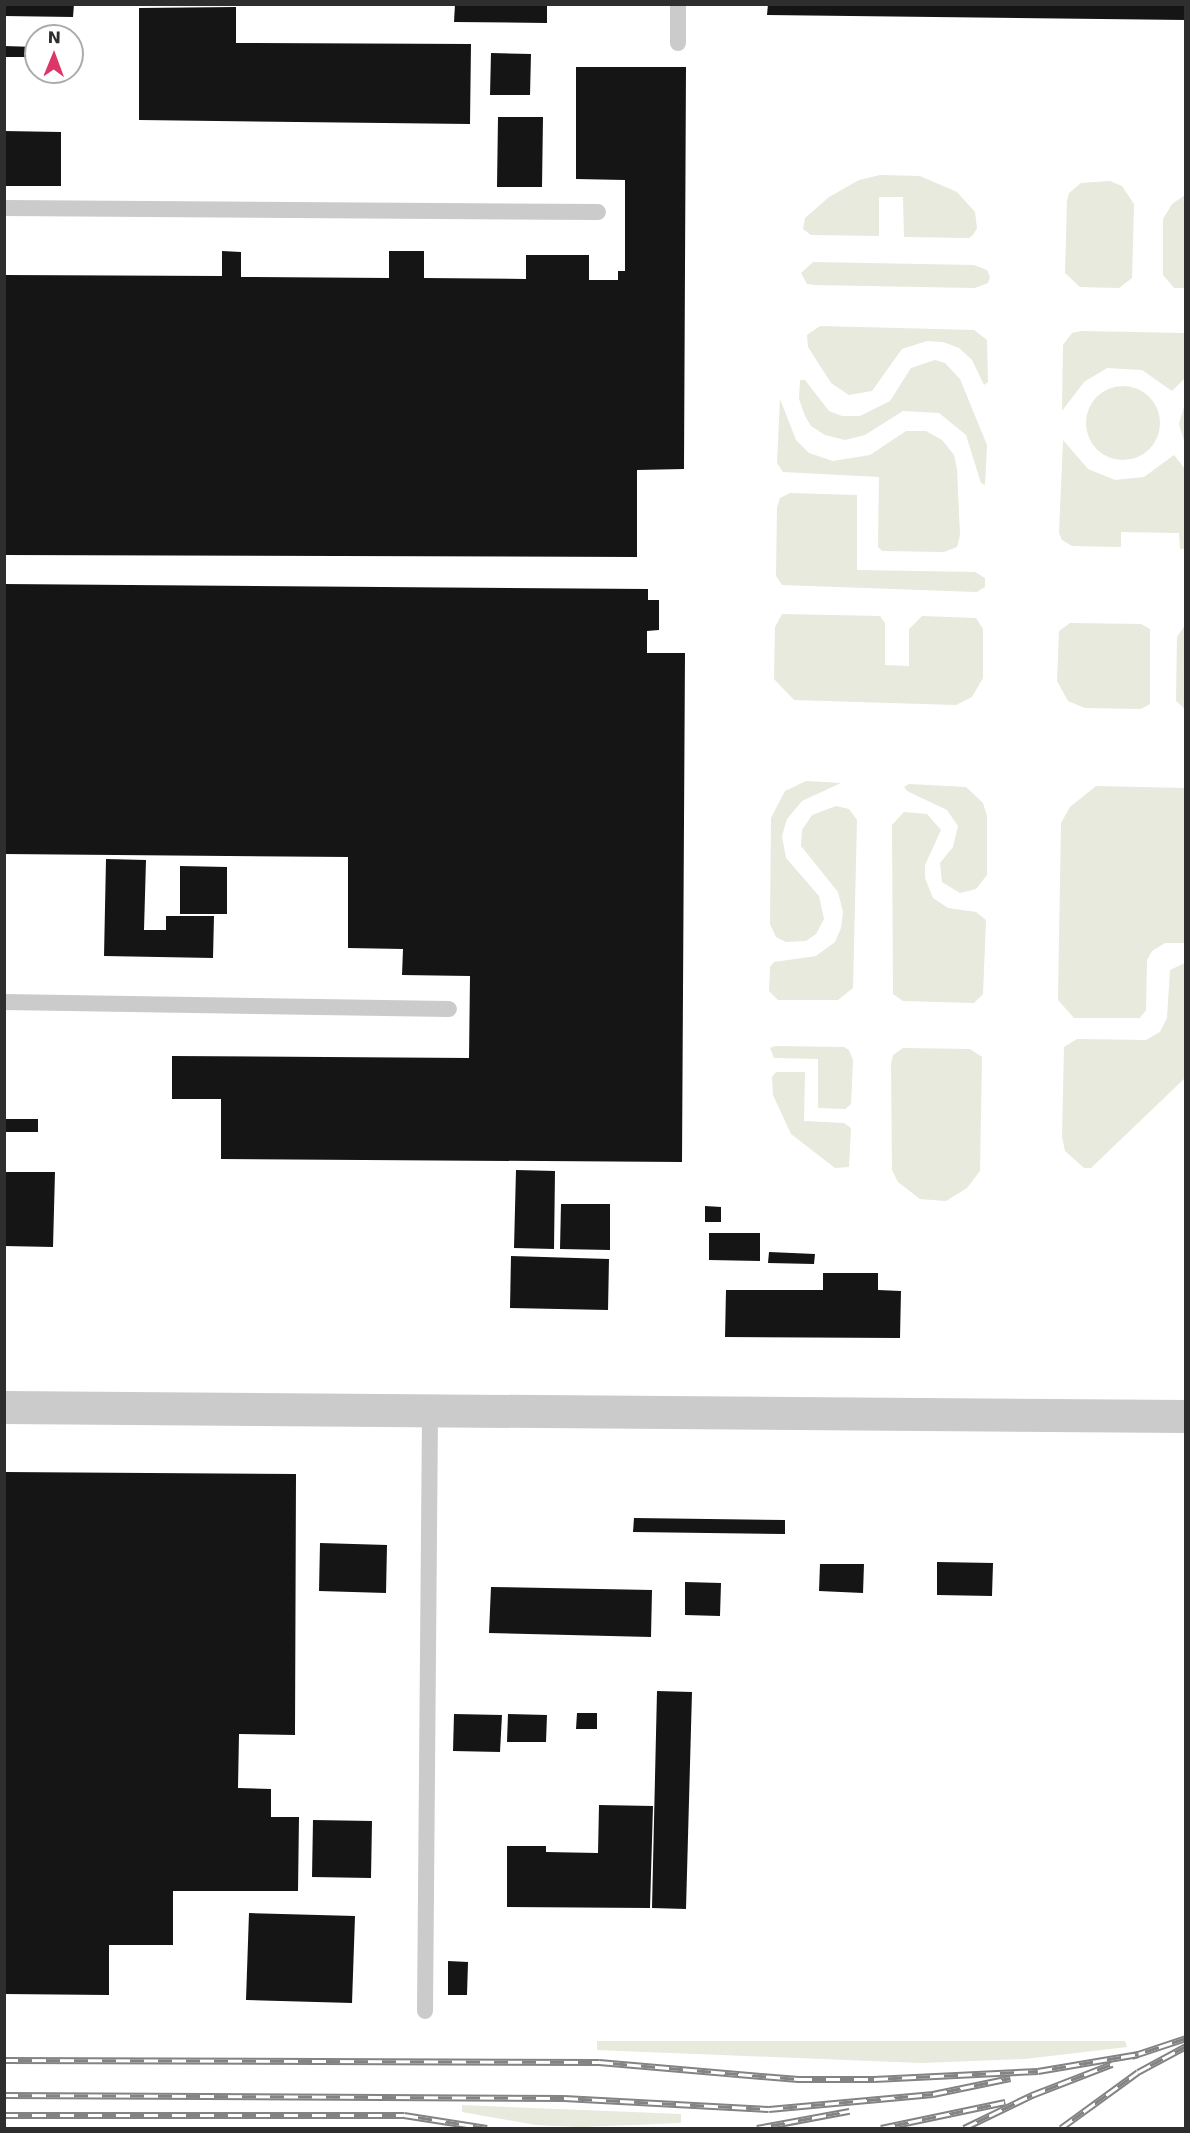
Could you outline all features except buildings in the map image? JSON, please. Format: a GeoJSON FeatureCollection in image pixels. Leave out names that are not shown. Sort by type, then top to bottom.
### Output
{"type":"FeatureCollection","features":[{"type":"Feature","properties":{"kind":"street"},"geometry":{"type":"LineString","coordinates":[[4,1407],[430,1408],[1185,1416]]}},
{"type":"Feature","properties":{"kind":"lane"},"geometry":{"type":"LineString","coordinates":[[678,4],[678,44]]}},
{"type":"Feature","properties":{"kind":"lane"},"geometry":{"type":"LineString","coordinates":[[4,208],[598,212]]}},
{"type":"Feature","properties":{"kind":"lane"},"geometry":{"type":"LineString","coordinates":[[4,1002],[449,1009]]}},
{"type":"Feature","properties":{"kind":"lane"},"geometry":{"type":"LineString","coordinates":[[425,2011],[430,1408]]}},
{"type":"Feature","properties":{"kind":"shaded area"},"geometry":{"type":"Polygon","coordinates":[[[880,175],[920,176],[957,192],[975,212],[977,228],[973,235],[969,238],[904,237],[903,197],[879,197],[879,236],[811,235],[803,229],[805,218],[829,197],[859,180],[880,175]]]}},
{"type":"Feature","properties":{"kind":"shaded area"},"geometry":{"type":"Polygon","coordinates":[[[1110,181],[1122,186],[1134,204],[1132,278],[1119,288],[1080,287],[1065,273],[1069,193],[1081,183],[1110,181]]]}},
{"type":"Feature","properties":{"kind":"shaded area"},"geometry":{"type":"Polygon","coordinates":[[[1185,195],[1185,288],[1174,288],[1163,275],[1163,219],[1172,204],[1185,195]]]}},
{"type":"Feature","properties":{"kind":"shaded area"},"geometry":{"type":"Polygon","coordinates":[[[813,262],[974,265],[987,270],[990,277],[988,283],[975,288],[814,285],[807,284],[801,273],[813,262]]]}},
{"type":"Feature","properties":{"kind":"shaded area"},"geometry":{"type":"Polygon","coordinates":[[[820,326],[974,330],[987,340],[988,382],[984,385],[972,360],[959,348],[943,342],[927,341],[902,349],[872,391],[849,395],[831,383],[808,347],[807,335],[820,326]]]}},
{"type":"Feature","properties":{"kind":"shaded area"},"geometry":{"type":"Polygon","coordinates":[[[1081,331],[1185,333],[1185,378],[1172,391],[1142,370],[1107,368],[1084,382],[1062,411],[1063,345],[1072,333],[1081,331]]]}},
{"type":"Feature","properties":{"kind":"shaded area"},"geometry":{"type":"Polygon","coordinates":[[[935,360],[945,363],[960,379],[987,445],[985,485],[981,483],[966,435],[939,413],[903,411],[865,435],[845,440],[825,435],[811,426],[805,416],[799,399],[800,380],[805,380],[829,411],[842,416],[860,416],[890,401],[911,368],[935,360]]]}},
{"type":"Feature","properties":{"kind":"shaded area"},"geometry":{"type":"Polygon","coordinates":[[[1116,386],[1130,386],[1144,392],[1154,402],[1160,416],[1160,430],[1154,444],[1144,454],[1130,460],[1116,460],[1102,454],[1092,444],[1086,430],[1086,416],[1092,402],[1102,392],[1116,386]]]}},
{"type":"Feature","properties":{"kind":"shaded area"},"geometry":{"type":"Polygon","coordinates":[[[780,399],[796,440],[809,453],[833,461],[870,455],[906,431],[926,431],[942,440],[954,455],[957,469],[960,535],[957,547],[944,552],[882,551],[878,547],[879,477],[783,472],[777,463],[780,399]]]}},
{"type":"Feature","properties":{"kind":"shaded area"},"geometry":{"type":"Polygon","coordinates":[[[1186,403],[1185,444],[1179,424],[1186,403]]]}},
{"type":"Feature","properties":{"kind":"shaded area"},"geometry":{"type":"Polygon","coordinates":[[[1063,440],[1088,469],[1115,480],[1144,477],[1174,455],[1185,469],[1185,549],[1180,549],[1179,533],[1121,532],[1121,547],[1072,546],[1062,540],[1059,533],[1063,440]]]}},
{"type":"Feature","properties":{"kind":"shaded area"},"geometry":{"type":"Polygon","coordinates":[[[790,493],[857,495],[857,570],[975,572],[985,578],[985,587],[977,592],[782,585],[776,576],[777,508],[780,498],[790,493]]]}},
{"type":"Feature","properties":{"kind":"shaded area"},"geometry":{"type":"Polygon","coordinates":[[[782,614],[880,616],[885,623],[885,665],[909,666],[909,629],[922,616],[976,618],[983,629],[983,678],[972,697],[956,705],[794,700],[774,679],[775,627],[782,614]]]}},
{"type":"Feature","properties":{"kind":"shaded area"},"geometry":{"type":"Polygon","coordinates":[[[1070,623],[1141,624],[1150,629],[1150,704],[1141,709],[1085,708],[1068,701],[1057,681],[1059,631],[1070,623]]]}},
{"type":"Feature","properties":{"kind":"shaded area"},"geometry":{"type":"Polygon","coordinates":[[[1185,625],[1186,709],[1176,701],[1177,637],[1185,625]]]}},
{"type":"Feature","properties":{"kind":"shaded area"},"geometry":{"type":"Polygon","coordinates":[[[806,781],[841,783],[802,801],[787,819],[782,836],[786,858],[819,896],[824,919],[816,934],[806,941],[786,942],[776,937],[770,924],[771,818],[785,791],[806,781]]]}},
{"type":"Feature","properties":{"kind":"shaded area"},"geometry":{"type":"Polygon","coordinates":[[[909,784],[966,787],[983,803],[987,816],[987,875],[976,889],[960,893],[942,882],[940,863],[953,847],[958,826],[947,810],[907,791],[904,787],[909,784]]]}},
{"type":"Feature","properties":{"kind":"shaded area"},"geometry":{"type":"Polygon","coordinates":[[[1096,786],[1185,788],[1185,943],[1165,943],[1152,951],[1147,960],[1146,1010],[1140,1018],[1074,1018],[1058,1000],[1061,823],[1070,807],[1096,786]]]}},
{"type":"Feature","properties":{"kind":"shaded area"},"geometry":{"type":"Polygon","coordinates":[[[836,806],[849,809],[857,820],[853,988],[838,1000],[778,1000],[769,991],[770,967],[774,962],[816,956],[835,942],[841,928],[843,912],[838,892],[801,846],[802,830],[812,815],[836,806]]]}},
{"type":"Feature","properties":{"kind":"shaded area"},"geometry":{"type":"Polygon","coordinates":[[[904,812],[927,814],[941,830],[925,865],[925,878],[933,898],[948,908],[976,912],[986,920],[983,994],[974,1003],[903,1001],[893,994],[892,825],[904,812]]]}},
{"type":"Feature","properties":{"kind":"shaded area"},"geometry":{"type":"Polygon","coordinates":[[[1185,963],[1185,1078],[1091,1168],[1084,1168],[1065,1151],[1062,1137],[1064,1047],[1077,1039],[1146,1040],[1160,1032],[1167,1018],[1170,970],[1185,963]]]}},
{"type":"Feature","properties":{"kind":"shaded area"},"geometry":{"type":"Polygon","coordinates":[[[775,1046],[844,1047],[849,1050],[853,1060],[851,1104],[845,1109],[818,1108],[818,1059],[774,1058],[770,1048],[775,1046]]]}},
{"type":"Feature","properties":{"kind":"shaded area"},"geometry":{"type":"Polygon","coordinates":[[[903,1048],[970,1049],[982,1057],[980,1171],[967,1188],[946,1201],[920,1199],[898,1182],[892,1170],[891,1064],[893,1055],[903,1048]]]}},
{"type":"Feature","properties":{"kind":"shaded area"},"geometry":{"type":"Polygon","coordinates":[[[776,1072],[805,1072],[804,1121],[844,1123],[851,1128],[849,1167],[835,1168],[791,1134],[773,1095],[772,1077],[776,1072]]]}},
{"type":"Feature","properties":{"kind":"shaded area"},"geometry":{"type":"Polygon","coordinates":[[[597,2041],[1125,2041],[1127,2047],[1025,2059],[921,2063],[597,2050],[597,2041]]]}},
{"type":"Feature","properties":{"kind":"shaded area"},"geometry":{"type":"Polygon","coordinates":[[[462,2105],[681,2114],[681,2123],[581,2127],[536,2125],[462,2112],[462,2105]]]}},
{"type":"Feature","properties":{"kind":"railway"},"geometry":{"type":"LineString","coordinates":[[1132,2056],[1186,2038]]}},
{"type":"Feature","properties":{"kind":"railway"},"geometry":{"type":"LineString","coordinates":[[1061,2128],[1138,2072],[1186,2046]]}},
{"type":"Feature","properties":{"kind":"railway"},"geometry":{"type":"LineString","coordinates":[[4,2060],[599,2062],[798,2079],[874,2079],[1038,2071],[1139,2054]]}},
{"type":"Feature","properties":{"kind":"railway"},"geometry":{"type":"LineString","coordinates":[[964,2128],[1032,2095],[1112,2064]]}},
{"type":"Feature","properties":{"kind":"railway"},"geometry":{"type":"LineString","coordinates":[[4,2095],[564,2098],[769,2109],[933,2094],[1010,2078]]}},
{"type":"Feature","properties":{"kind":"railway"},"geometry":{"type":"LineString","coordinates":[[881,2128],[1005,2102]]}},
{"type":"Feature","properties":{"kind":"railway"},"geometry":{"type":"LineString","coordinates":[[757,2128],[849,2111]]}},
{"type":"Feature","properties":{"kind":"railway"},"geometry":{"type":"LineString","coordinates":[[4,2115],[404,2115],[487,2128]]}}]}
